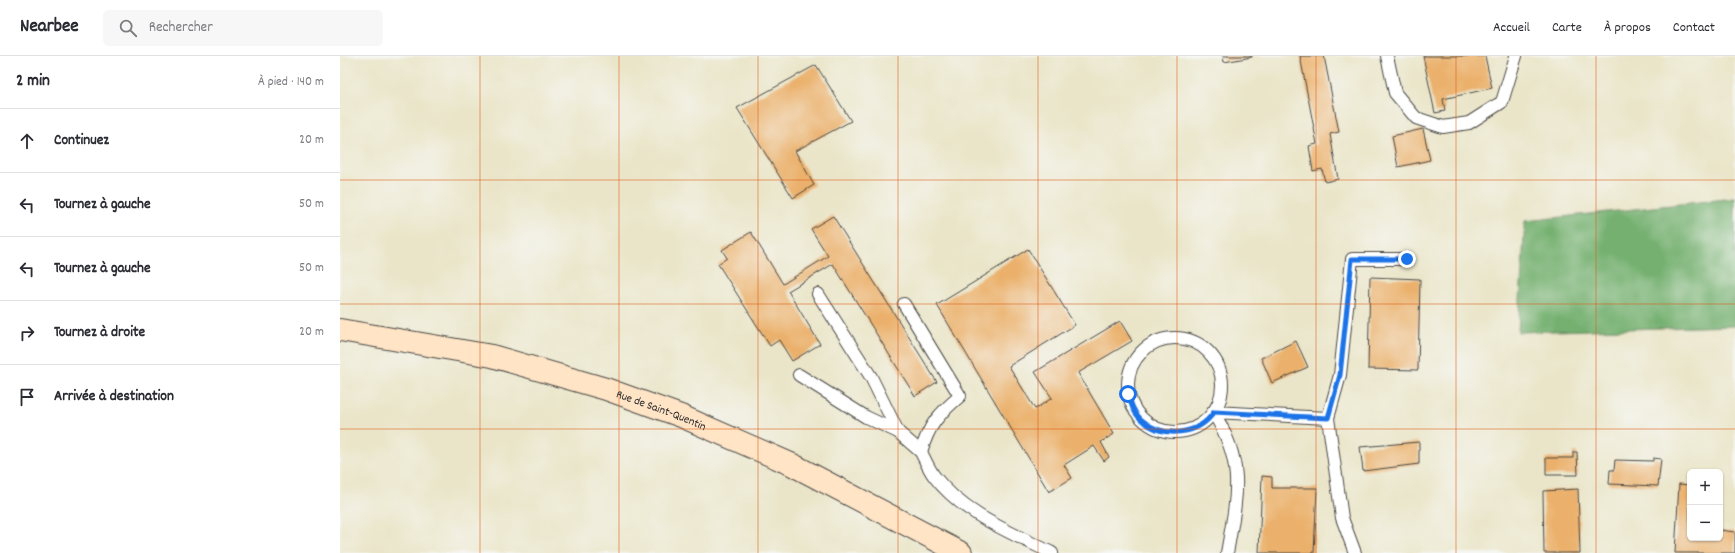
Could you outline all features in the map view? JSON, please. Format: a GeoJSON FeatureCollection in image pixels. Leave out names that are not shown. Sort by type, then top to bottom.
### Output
{"type":"FeatureCollection","features":[{"type":"Feature","properties":{"kind":"main road","name":"Rue de Saint-Quentin"},"geometry":{"type":"LineString","coordinates":[[340,330],[492,356],[606,389],[666,410],[793,465],[961,553]]}},
{"type":"Feature","properties":{"kind":"lane"},"geometry":{"type":"LineString","coordinates":[[1387,56],[1395,93],[1416,118],[1443,127],[1468,123],[1502,102],[1516,56]]}},
{"type":"Feature","properties":{"kind":"lane"},"geometry":{"type":"LineString","coordinates":[[1355,553],[1342,518],[1328,418],[1340,375],[1352,259],[1407,259]]}},
{"type":"Feature","properties":{"kind":"lane"},"geometry":{"type":"LineString","coordinates":[[818,294],[871,377],[898,432]]}},
{"type":"Feature","properties":{"kind":"lane"},"geometry":{"type":"LineString","coordinates":[[904,304],[960,396],[939,414],[926,436],[921,452]]}},
{"type":"Feature","properties":{"kind":"lane"},"geometry":{"type":"LineString","coordinates":[[1214,412],[1220,402],[1222,386],[1220,369],[1212,355],[1200,345],[1185,338],[1169,338],[1153,342],[1140,352],[1132,364],[1127,379],[1128,394],[1132,408],[1142,420],[1154,429],[1169,433],[1184,432],[1199,426],[1214,412],[1328,418]]}},
{"type":"Feature","properties":{"kind":"lane"},"geometry":{"type":"LineString","coordinates":[[799,375],[866,416],[898,432],[921,452],[933,475],[950,494],[983,519],[1052,553]]}},
{"type":"Feature","properties":{"kind":"lane"},"geometry":{"type":"LineString","coordinates":[[1214,412],[1226,432],[1235,462],[1237,499],[1227,553]]}},
{"type":"Feature","properties":{"kind":"green space"},"geometry":{"type":"Polygon","coordinates":[[[1735,198],[1735,326],[1518,332],[1525,221],[1735,198]]]}},
{"type":"Feature","properties":{"kind":"building"},"geometry":{"type":"Polygon","coordinates":[[[1223,56],[1252,56],[1252,57],[1224,62],[1223,56]]]}},
{"type":"Feature","properties":{"kind":"building"},"geometry":{"type":"Polygon","coordinates":[[[1300,56],[1324,56],[1339,132],[1330,134],[1338,179],[1325,182],[1322,169],[1313,171],[1309,146],[1317,144],[1300,56]]]}},
{"type":"Feature","properties":{"kind":"building"},"geometry":{"type":"Polygon","coordinates":[[[1423,56],[1485,56],[1492,88],[1443,99],[1445,111],[1435,113],[1423,56]]]}},
{"type":"Feature","properties":{"kind":"building"},"geometry":{"type":"Polygon","coordinates":[[[816,65],[851,121],[795,151],[814,185],[793,198],[737,108],[816,65]]]}},
{"type":"Feature","properties":{"kind":"building"},"geometry":{"type":"Polygon","coordinates":[[[1423,129],[1430,160],[1398,167],[1392,136],[1423,129]]]}},
{"type":"Feature","properties":{"kind":"building"},"geometry":{"type":"Polygon","coordinates":[[[833,216],[937,382],[915,396],[833,264],[788,291],[820,344],[792,361],[779,340],[770,346],[718,264],[727,258],[722,250],[751,232],[783,284],[828,256],[811,229],[833,216]]]}},
{"type":"Feature","properties":{"kind":"building"},"geometry":{"type":"Polygon","coordinates":[[[1028,249],[1075,325],[1009,366],[1035,409],[1052,398],[1035,372],[1120,321],[1132,341],[1078,373],[1114,434],[1101,442],[1109,457],[1104,461],[1094,446],[1064,465],[1072,478],[1049,492],[937,305],[1028,249]]]}},
{"type":"Feature","properties":{"kind":"building"},"geometry":{"type":"Polygon","coordinates":[[[1370,277],[1420,279],[1418,370],[1368,369],[1370,277]]]}},
{"type":"Feature","properties":{"kind":"building"},"geometry":{"type":"Polygon","coordinates":[[[1296,341],[1308,367],[1272,383],[1261,358],[1296,341]]]}},
{"type":"Feature","properties":{"kind":"building"},"geometry":{"type":"Polygon","coordinates":[[[1419,442],[1419,464],[1363,471],[1360,447],[1419,442]]]}},
{"type":"Feature","properties":{"kind":"building"},"geometry":{"type":"Polygon","coordinates":[[[1573,452],[1577,452],[1578,475],[1546,475],[1546,458],[1573,458],[1573,452]]]}},
{"type":"Feature","properties":{"kind":"building"},"geometry":{"type":"Polygon","coordinates":[[[1653,458],[1661,459],[1658,486],[1609,484],[1610,470],[1614,470],[1615,460],[1653,461],[1653,458]]]}},
{"type":"Feature","properties":{"kind":"building"},"geometry":{"type":"Polygon","coordinates":[[[1262,476],[1272,477],[1272,488],[1317,488],[1314,553],[1259,553],[1262,476]]]}},
{"type":"Feature","properties":{"kind":"building"},"geometry":{"type":"Polygon","coordinates":[[[1679,484],[1687,485],[1687,541],[1723,541],[1723,530],[1735,532],[1735,553],[1675,553],[1679,484]]]}},
{"type":"Feature","properties":{"kind":"building"},"geometry":{"type":"Polygon","coordinates":[[[1578,489],[1580,553],[1544,553],[1543,491],[1578,489]]]}},
{"type":"Feature","properties":{"kind":"route"},"geometry":{"type":"LineString","coordinates":[[1128,394],[1132,408],[1142,420],[1154,429],[1169,433],[1184,432],[1199,426],[1214,412],[1328,418],[1340,375],[1352,259],[1407,259]]}}]}
